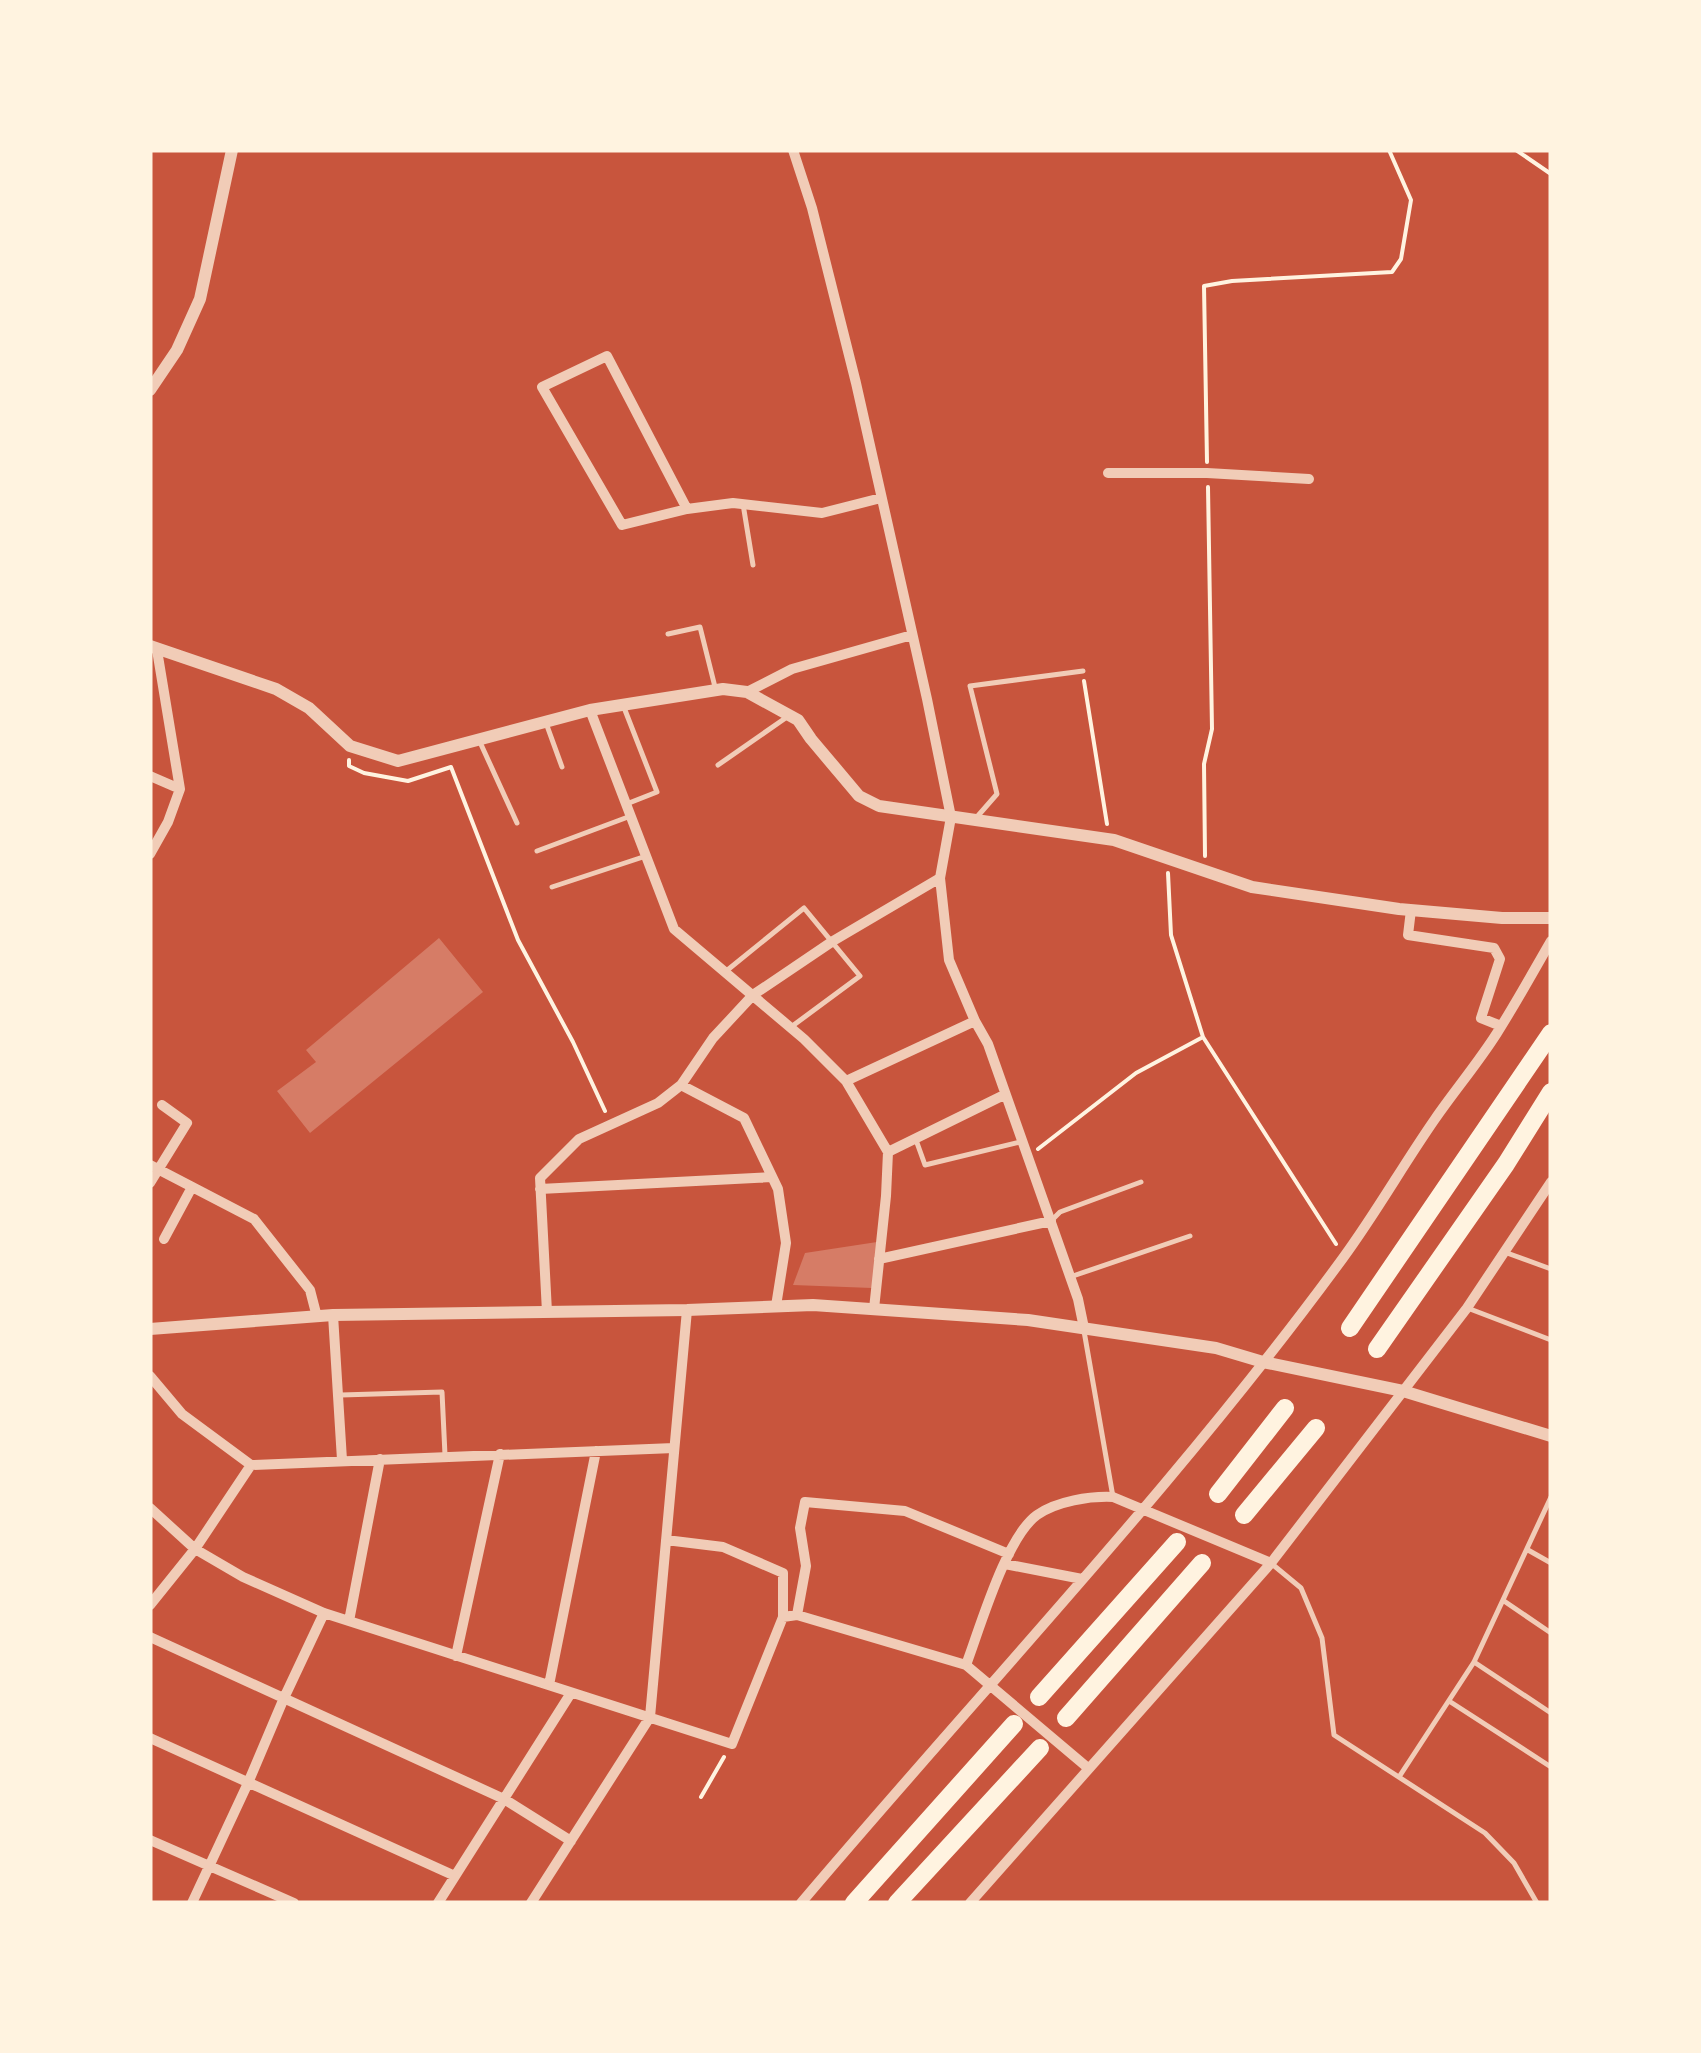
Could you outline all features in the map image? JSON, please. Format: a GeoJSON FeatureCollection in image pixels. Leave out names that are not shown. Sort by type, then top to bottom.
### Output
{"type":"FeatureCollection","features":[{"type":"Feature","properties":{"kind":"highway"},"geometry":{"type":"LineString","coordinates":[[1350,1328],[1551,1032]]}},
{"type":"Feature","properties":{"kind":"highway"},"geometry":{"type":"LineString","coordinates":[[1377,1349],[1506,1164],[1551,1092]]}},
{"type":"Feature","properties":{"kind":"highway"},"geometry":{"type":"LineString","coordinates":[[1218,1494],[1285,1408]]}},
{"type":"Feature","properties":{"kind":"highway"},"geometry":{"type":"LineString","coordinates":[[1244,1515],[1316,1428]]}},
{"type":"Feature","properties":{"kind":"highway"},"geometry":{"type":"LineString","coordinates":[[1039,1697],[1177,1542]]}},
{"type":"Feature","properties":{"kind":"highway"},"geometry":{"type":"LineString","coordinates":[[1066,1718],[1202,1563]]}},
{"type":"Feature","properties":{"kind":"highway"},"geometry":{"type":"LineString","coordinates":[[854,1903],[1014,1724]]}},
{"type":"Feature","properties":{"kind":"highway"},"geometry":{"type":"LineString","coordinates":[[898,1903],[1040,1748]]}},
{"type":"Feature","properties":{"kind":"street"},"geometry":{"type":"LineString","coordinates":[[150,390],[177,350],[200,298],[232,150]]}},
{"type":"Feature","properties":{"kind":"street"},"geometry":{"type":"LineString","coordinates":[[793,150],[812,208],[856,384],[928,699],[950,817],[940,878],[949,960],[988,1044],[1078,1299],[1084,1328]]}},
{"type":"Feature","properties":{"kind":"street"},"geometry":{"type":"LineString","coordinates":[[687,509],[607,356],[542,387],[622,525],[732,503],[822,513],[882,498]]}},
{"type":"Feature","properties":{"kind":"street"},"geometry":{"type":"LineString","coordinates":[[1108,472],[1208,472],[1309,479]]}},
{"type":"Feature","properties":{"kind":"street"},"geometry":{"type":"LineString","coordinates":[[747,692],[792,669],[912,635]]}},
{"type":"Feature","properties":{"kind":"street"},"geometry":{"type":"LineString","coordinates":[[150,854],[180,789],[154,648],[276,690],[309,708],[350,746],[398,761],[590,710],[724,689],[747,692],[798,720],[860,796],[878,806],[1106,839],[1252,887],[1412,910],[1551,918]]}},
{"type":"Feature","properties":{"kind":"street"},"geometry":{"type":"LineString","coordinates":[[590,710],[674,930],[791,1028],[846,1081],[888,1152],[874,1309]]}},
{"type":"Feature","properties":{"kind":"street"},"geometry":{"type":"LineString","coordinates":[[150,776],[180,789]]}},
{"type":"Feature","properties":{"kind":"street"},"geometry":{"type":"LineString","coordinates":[[548,1312],[540,1178],[579,1138],[658,1103],[681,1085],[713,1038],[753,995],[833,941],[940,878]]}},
{"type":"Feature","properties":{"kind":"street"},"geometry":{"type":"LineString","coordinates":[[1412,910],[1408,934],[1494,948],[1500,959],[1482,1018],[1501,1026]]}},
{"type":"Feature","properties":{"kind":"street"},"geometry":{"type":"LineString","coordinates":[[801,1903],[1082,1579],[1263,1362],[1344,1256],[1501,1026],[1551,942]]}},
{"type":"Feature","properties":{"kind":"street"},"geometry":{"type":"LineString","coordinates":[[846,1081],[975,1021]]}},
{"type":"Feature","properties":{"kind":"street"},"geometry":{"type":"LineString","coordinates":[[681,1085],[744,1118],[778,1189],[786,1242],[776,1306]]}},
{"type":"Feature","properties":{"kind":"street"},"geometry":{"type":"LineString","coordinates":[[888,1152],[1004,1095]]}},
{"type":"Feature","properties":{"kind":"street"},"geometry":{"type":"LineString","coordinates":[[150,1183],[154,1167],[187,1123],[162,1106]]}},
{"type":"Feature","properties":{"kind":"street"},"geometry":{"type":"LineString","coordinates":[[154,1167],[254,1220],[310,1290],[317,1317]]}},
{"type":"Feature","properties":{"kind":"street"},"geometry":{"type":"LineString","coordinates":[[540,1188],[772,1177]]}},
{"type":"Feature","properties":{"kind":"street"},"geometry":{"type":"LineString","coordinates":[[970,1903],[1271,1563],[1467,1308],[1551,1182]]}},
{"type":"Feature","properties":{"kind":"street"},"geometry":{"type":"LineString","coordinates":[[164,1239],[192,1187]]}},
{"type":"Feature","properties":{"kind":"street"},"geometry":{"type":"LineString","coordinates":[[880,1259],[1051,1221]]}},
{"type":"Feature","properties":{"kind":"street"},"geometry":{"type":"LineString","coordinates":[[150,1329],[333,1316],[813,1305],[1028,1320],[1216,1348],[1263,1362],[1403,1391],[1551,1436]]}},
{"type":"Feature","properties":{"kind":"street"},"geometry":{"type":"LineString","coordinates":[[531,1903],[650,1718],[687,1310]]}},
{"type":"Feature","properties":{"kind":"street"},"geometry":{"type":"LineString","coordinates":[[333,1316],[342,1460]]}},
{"type":"Feature","properties":{"kind":"street"},"geometry":{"type":"LineString","coordinates":[[150,1377],[182,1414],[251,1465],[674,1448]]}},
{"type":"Feature","properties":{"kind":"street"},"geometry":{"type":"LineString","coordinates":[[548,1685],[596,1451]]}},
{"type":"Feature","properties":{"kind":"street"},"geometry":{"type":"LineString","coordinates":[[456,1656],[500,1454]]}},
{"type":"Feature","properties":{"kind":"street"},"geometry":{"type":"LineString","coordinates":[[350,1621],[380,1459]]}},
{"type":"Feature","properties":{"kind":"street"},"geometry":{"type":"LineString","coordinates":[[150,1605],[195,1549],[251,1465]]}},
{"type":"Feature","properties":{"kind":"street"},"geometry":{"type":"LineString","coordinates":[[966,1665],[1007,1558],[1022,1531],[1036,1516],[1057,1506],[1095,1496],[1113,1498],[1271,1563]]}},
{"type":"Feature","properties":{"kind":"street"},"geometry":{"type":"LineString","coordinates":[[797,1615],[806,1566],[800,1528],[805,1502],[906,1510],[1007,1558],[1082,1579]]}},
{"type":"Feature","properties":{"kind":"street"},"geometry":{"type":"LineString","coordinates":[[150,1508],[195,1549],[243,1577],[324,1613],[732,1744],[782,1617],[783,1573],[723,1547],[666,1540]]}},
{"type":"Feature","properties":{"kind":"street"},"geometry":{"type":"LineString","coordinates":[[192,1903],[324,1613]]}},
{"type":"Feature","properties":{"kind":"street"},"geometry":{"type":"LineString","coordinates":[[782,1617],[797,1615],[966,1665],[1088,1768]]}},
{"type":"Feature","properties":{"kind":"street"},"geometry":{"type":"LineString","coordinates":[[150,1637],[504,1798],[571,1840]]}},
{"type":"Feature","properties":{"kind":"street"},"geometry":{"type":"LineString","coordinates":[[438,1903],[571,1692]]}},
{"type":"Feature","properties":{"kind":"street"},"geometry":{"type":"LineString","coordinates":[[150,1738],[455,1876]]}},
{"type":"Feature","properties":{"kind":"street"},"geometry":{"type":"LineString","coordinates":[[150,1840],[294,1903]]}},
{"type":"Feature","properties":{"kind":"lane"},"geometry":{"type":"LineString","coordinates":[[743,504],[753,566]]}},
{"type":"Feature","properties":{"kind":"lane"},"geometry":{"type":"LineString","coordinates":[[668,634],[700,628],[716,690]]}},
{"type":"Feature","properties":{"kind":"lane"},"geometry":{"type":"LineString","coordinates":[[974,820],[996,794],[970,686],[1082,671]]}},
{"type":"Feature","properties":{"kind":"lane"},"geometry":{"type":"LineString","coordinates":[[623,705],[657,792],[626,804]]}},
{"type":"Feature","properties":{"kind":"lane"},"geometry":{"type":"LineString","coordinates":[[718,765],[790,715]]}},
{"type":"Feature","properties":{"kind":"lane"},"geometry":{"type":"LineString","coordinates":[[546,722],[562,767]]}},
{"type":"Feature","properties":{"kind":"lane"},"geometry":{"type":"LineString","coordinates":[[479,740],[518,823]]}},
{"type":"Feature","properties":{"kind":"lane"},"geometry":{"type":"LineString","coordinates":[[537,852],[631,816]]}},
{"type":"Feature","properties":{"kind":"lane"},"geometry":{"type":"LineString","coordinates":[[552,887],[646,856]]}},
{"type":"Feature","properties":{"kind":"lane"},"geometry":{"type":"LineString","coordinates":[[725,972],[804,908],[860,976],[791,1028]]}},
{"type":"Feature","properties":{"kind":"lane"},"geometry":{"type":"LineString","coordinates":[[916,1139],[925,1165],[1023,1141]]}},
{"type":"Feature","properties":{"kind":"lane"},"geometry":{"type":"LineString","coordinates":[[1051,1221],[1060,1212],[1141,1182]]}},
{"type":"Feature","properties":{"kind":"lane"},"geometry":{"type":"LineString","coordinates":[[1070,1278],[1190,1236]]}},
{"type":"Feature","properties":{"kind":"lane"},"geometry":{"type":"LineString","coordinates":[[1505,1252],[1551,1269]]}},
{"type":"Feature","properties":{"kind":"lane"},"geometry":{"type":"LineString","coordinates":[[1467,1308],[1551,1340]]}},
{"type":"Feature","properties":{"kind":"lane"},"geometry":{"type":"LineString","coordinates":[[1084,1328],[1113,1498]]}},
{"type":"Feature","properties":{"kind":"lane"},"geometry":{"type":"LineString","coordinates":[[338,1395],[442,1392],[446,1456]]}},
{"type":"Feature","properties":{"kind":"lane"},"geometry":{"type":"LineString","coordinates":[[1399,1777],[1474,1662],[1551,1497]]}},
{"type":"Feature","properties":{"kind":"lane"},"geometry":{"type":"LineString","coordinates":[[1527,1549],[1551,1564]]}},
{"type":"Feature","properties":{"kind":"lane"},"geometry":{"type":"LineString","coordinates":[[1271,1563],[1302,1588],[1322,1638],[1334,1735],[1485,1833],[1514,1863],[1537,1903]]}},
{"type":"Feature","properties":{"kind":"lane"},"geometry":{"type":"LineString","coordinates":[[1503,1601],[1551,1633]]}},
{"type":"Feature","properties":{"kind":"lane"},"geometry":{"type":"LineString","coordinates":[[1474,1662],[1551,1713]]}},
{"type":"Feature","properties":{"kind":"lane"},"geometry":{"type":"LineString","coordinates":[[1449,1700],[1551,1767]]}},
{"type":"Feature","properties":{"kind":"path"},"geometry":{"type":"LineString","coordinates":[[1516,150],[1551,174]]}},
{"type":"Feature","properties":{"kind":"path"},"geometry":{"type":"LineString","coordinates":[[1082,671],[1108,820],[1106,839]]}},
{"type":"Feature","properties":{"kind":"path"},"geometry":{"type":"LineString","coordinates":[[350,746],[349,766],[364,774],[408,781],[451,767],[518,940],[574,1042],[611,1124]]}},
{"type":"Feature","properties":{"kind":"path"},"geometry":{"type":"LineString","coordinates":[[1167,858],[1171,934],[1203,1037],[1344,1256]]}},
{"type":"Feature","properties":{"kind":"path"},"geometry":{"type":"LineString","coordinates":[[1028,1156],[1136,1073],[1203,1037]]}},
{"type":"Feature","properties":{"kind":"path"},"geometry":{"type":"LineString","coordinates":[[701,1797],[732,1744]]}},
{"type":"Feature","properties":{"kind":"building"},"geometry":{"type":"Polygon","coordinates":[[[439,938],[483,992],[310,1133],[277,1091],[316,1062],[306,1050],[439,938]]]}},
{"type":"Feature","properties":{"kind":"building"},"geometry":{"type":"Polygon","coordinates":[[[877,1242],[872,1288],[793,1285],[805,1253],[877,1242]]]}}]}
